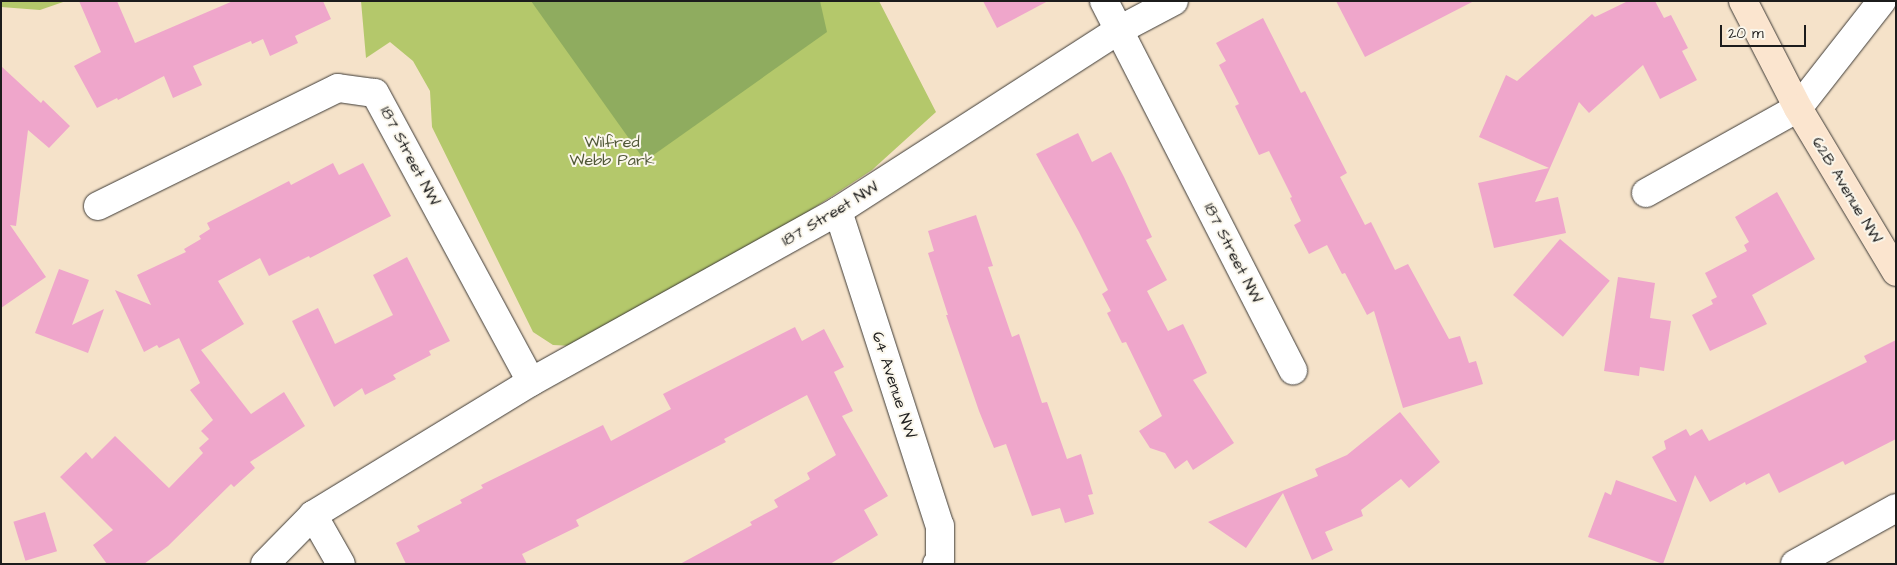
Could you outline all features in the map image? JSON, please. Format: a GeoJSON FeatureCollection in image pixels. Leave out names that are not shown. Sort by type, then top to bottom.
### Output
{"type":"FeatureCollection","features":[{"type":"Feature","properties":{"kind":"street","name":"187 Street NW"},"geometry":{"type":"LineString","coordinates":[[1104,1],[1293,370]]}},
{"type":"Feature","properties":{"kind":"street","name":"187 Street NW"},"geometry":{"type":"LineString","coordinates":[[265,564],[313,515],[532,382],[838,211],[1119,30],[1174,1]]}},
{"type":"Feature","properties":{"kind":"street","name":"62B Avenue NW"},"geometry":{"type":"LineString","coordinates":[[1743,1],[1798,108],[1896,272]]}},
{"type":"Feature","properties":{"kind":"street"},"geometry":{"type":"LineString","coordinates":[[1646,193],[1798,108],[1882,1]]}},
{"type":"Feature","properties":{"kind":"street","name":"187 Street NW"},"geometry":{"type":"LineString","coordinates":[[98,206],[338,88],[375,92],[532,382]]}},
{"type":"Feature","properties":{"kind":"street","name":"64 Avenue NW"},"geometry":{"type":"LineString","coordinates":[[838,211],[940,526],[938,562]]}},
{"type":"Feature","properties":{"kind":"street"},"geometry":{"type":"LineString","coordinates":[[1795,564],[1896,508]]}},
{"type":"Feature","properties":{"kind":"street"},"geometry":{"type":"LineString","coordinates":[[313,515],[341,564]]}},
{"type":"Feature","properties":{"kind":"green space"},"geometry":{"type":"Polygon","coordinates":[[[1,1],[66,1],[40,10],[1,7],[1,1]]]}},
{"type":"Feature","properties":{"kind":"green space","name":"Wilfred Webb Park"},"geometry":{"type":"Polygon","coordinates":[[[361,1],[879,1],[936,112],[872,170],[765,240],[573,346],[553,345],[533,332],[432,127],[430,91],[413,61],[390,42],[366,58],[361,1]]]}},
{"type":"Feature","properties":{"kind":"green space"},"geometry":{"type":"Polygon","coordinates":[[[531,1],[820,1],[827,32],[645,161],[531,1]]]}},
{"type":"Feature","properties":{"kind":"building"},"geometry":{"type":"Polygon","coordinates":[[[79,1],[117,1],[135,43],[233,1],[323,1],[331,19],[295,36],[298,43],[270,56],[263,39],[252,44],[251,41],[193,66],[202,85],[173,98],[164,76],[118,100],[117,98],[97,108],[74,66],[101,52],[79,1]]]}},
{"type":"Feature","properties":{"kind":"building"},"geometry":{"type":"Polygon","coordinates":[[[983,1],[1048,1],[997,28],[983,1]]]}},
{"type":"Feature","properties":{"kind":"building"},"geometry":{"type":"Polygon","coordinates":[[[1336,1],[1474,1],[1365,57],[1336,1]]]}},
{"type":"Feature","properties":{"kind":"building"},"geometry":{"type":"Polygon","coordinates":[[[1628,1],[1655,1],[1664,18],[1671,15],[1688,48],[1682,51],[1697,80],[1660,99],[1643,65],[1589,113],[1579,102],[1535,202],[1558,197],[1566,233],[1494,248],[1478,183],[1549,168],[1479,137],[1506,75],[1517,81],[1592,14],[1595,17],[1628,1]]]}},
{"type":"Feature","properties":{"kind":"building"},"geometry":{"type":"Polygon","coordinates":[[[1263,18],[1301,93],[1305,91],[1347,173],[1340,177],[1365,225],[1371,222],[1395,270],[1408,264],[1449,339],[1460,336],[1469,363],[1476,361],[1483,384],[1403,408],[1374,311],[1367,315],[1345,273],[1342,274],[1327,245],[1309,254],[1294,225],[1301,221],[1290,198],[1292,197],[1269,151],[1259,155],[1235,106],[1239,104],[1219,65],[1226,61],[1216,43],[1263,18]]]}},
{"type":"Feature","properties":{"kind":"building"},"geometry":{"type":"Polygon","coordinates":[[[1,66],[41,103],[43,100],[70,126],[49,148],[28,130],[16,226],[10,225],[46,277],[1,308],[1,66]]]}},
{"type":"Feature","properties":{"kind":"building"},"geometry":{"type":"Polygon","coordinates":[[[1078,133],[1092,162],[1111,152],[1124,177],[1152,237],[1146,240],[1167,280],[1147,291],[1168,331],[1183,324],[1207,373],[1193,380],[1234,443],[1193,470],[1187,460],[1175,469],[1165,453],[1150,448],[1139,431],[1162,416],[1126,342],[1122,343],[1107,313],[1111,311],[1102,294],[1108,290],[1079,232],[1036,154],[1078,133]]]}},
{"type":"Feature","properties":{"kind":"building"},"geometry":{"type":"Polygon","coordinates":[[[333,163],[339,175],[363,163],[391,216],[310,258],[309,256],[269,276],[260,258],[218,281],[244,324],[201,350],[251,414],[284,392],[305,426],[250,462],[255,468],[234,487],[231,484],[168,546],[144,564],[107,564],[93,545],[113,530],[60,477],[86,452],[92,459],[115,436],[169,488],[203,453],[199,448],[209,439],[201,431],[213,420],[190,390],[200,383],[179,338],[159,348],[157,345],[144,352],[115,290],[151,305],[137,275],[186,252],[184,249],[201,239],[199,236],[210,229],[207,223],[289,181],[291,185],[333,163]]]}},
{"type":"Feature","properties":{"kind":"building"},"geometry":{"type":"Polygon","coordinates":[[[1777,192],[1815,259],[1752,295],[1767,324],[1710,351],[1692,315],[1713,304],[1711,300],[1717,297],[1705,273],[1747,251],[1744,245],[1749,242],[1735,217],[1777,192]]]}},
{"type":"Feature","properties":{"kind":"building"},"geometry":{"type":"Polygon","coordinates":[[[976,215],[993,266],[988,267],[1012,337],[1019,334],[1042,403],[1047,402],[1067,459],[1081,454],[1093,494],[1088,495],[1094,514],[1065,523],[1060,508],[1032,516],[1006,444],[994,448],[979,411],[946,315],[948,315],[928,253],[934,251],[928,231],[976,215]]]}},
{"type":"Feature","properties":{"kind":"building"},"geometry":{"type":"Polygon","coordinates":[[[1560,239],[1610,281],[1563,337],[1513,295],[1560,239]]]}},
{"type":"Feature","properties":{"kind":"building"},"geometry":{"type":"Polygon","coordinates":[[[407,257],[450,341],[429,351],[431,355],[393,375],[396,379],[365,395],[362,388],[334,407],[292,321],[318,308],[335,344],[393,315],[373,275],[407,257]]]}},
{"type":"Feature","properties":{"kind":"building"},"geometry":{"type":"Polygon","coordinates":[[[59,269],[89,280],[72,325],[104,309],[88,353],[35,333],[59,269]]]}},
{"type":"Feature","properties":{"kind":"building"},"geometry":{"type":"Polygon","coordinates":[[[1618,277],[1655,283],[1650,318],[1671,321],[1664,371],[1640,367],[1639,376],[1604,371],[1618,277]]]}},
{"type":"Feature","properties":{"kind":"building"},"geometry":{"type":"Polygon","coordinates":[[[795,327],[802,341],[824,329],[844,367],[834,372],[853,411],[842,416],[888,496],[864,510],[878,535],[830,564],[680,564],[752,525],[750,522],[778,507],[774,500],[810,479],[807,473],[836,455],[807,395],[724,439],[726,442],[576,520],[579,526],[522,554],[527,564],[406,564],[396,543],[420,531],[417,526],[462,503],[460,500],[483,488],[481,485],[603,425],[611,441],[671,409],[663,394],[795,327]]]}},
{"type":"Feature","properties":{"kind":"building"},"geometry":{"type":"Polygon","coordinates":[[[1896,340],[1896,439],[1845,465],[1843,461],[1779,493],[1769,473],[1746,485],[1745,482],[1710,502],[1695,475],[1663,564],[1588,537],[1605,492],[1611,495],[1616,480],[1677,502],[1652,457],[1666,449],[1664,441],[1686,429],[1690,436],[1702,429],[1709,441],[1867,362],[1864,356],[1896,340]]]}},
{"type":"Feature","properties":{"kind":"building"},"geometry":{"type":"Polygon","coordinates":[[[1400,412],[1440,462],[1409,488],[1401,479],[1361,510],[1363,516],[1325,532],[1333,550],[1312,560],[1283,493],[1246,548],[1208,522],[1318,476],[1315,469],[1347,455],[1400,412]]]}},
{"type":"Feature","properties":{"kind":"building"},"geometry":{"type":"Polygon","coordinates":[[[45,512],[57,551],[25,561],[13,522],[45,512]]]}}]}
